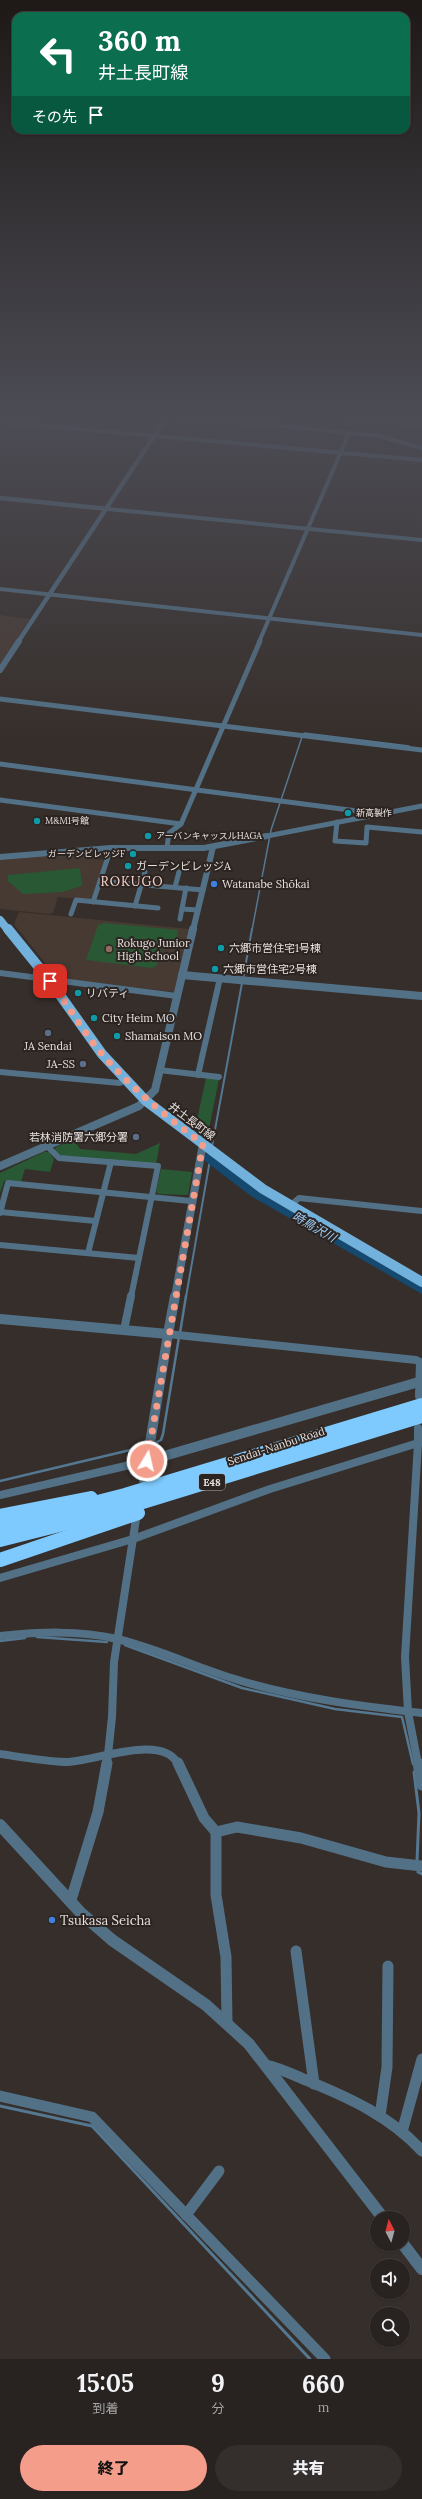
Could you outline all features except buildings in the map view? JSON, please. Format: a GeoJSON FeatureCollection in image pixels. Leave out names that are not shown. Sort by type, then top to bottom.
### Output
{"type":"FeatureCollection","features":[{"type":"Feature","properties":{"kind":"highway","name":"Sendai-Nanbu Road"},"geometry":{"type":"LineString","coordinates":[[0,1527],[74,1510],[160,1485],[421,1401]]}},
{"type":"Feature","properties":{"kind":"highway","name":"Sendai-Nanbu Road"},"geometry":{"type":"LineString","coordinates":[[0,1540],[123,1510],[343,1439],[420,1422]]}},
{"type":"Feature","properties":{"kind":"highway"},"geometry":{"type":"LineString","coordinates":[[0,1560],[160,1506],[262,1466]]}},
{"type":"Feature","properties":{"kind":"highway"},"geometry":{"type":"LineString","coordinates":[[0,1516],[160,1485]]}},
{"type":"Feature","properties":{"kind":"main road","name":"井土長町線"},"geometry":{"type":"LineString","coordinates":[[0,920],[50,981],[86,1033],[125,1080],[146,1101],[263,1189],[422,1282]]}},
{"type":"Feature","properties":{"kind":"street"},"geometry":{"type":"LineString","coordinates":[[0,670],[97,525]]}},
{"type":"Feature","properties":{"kind":"street"},"geometry":{"type":"LineString","coordinates":[[269,525],[422,540]]}},
{"type":"Feature","properties":{"kind":"street"},"geometry":{"type":"LineString","coordinates":[[167,847],[169,833],[181,824],[310,525]]}},
{"type":"Feature","properties":{"kind":"street"},"geometry":{"type":"LineString","coordinates":[[0,589],[422,635]]}},
{"type":"Feature","properties":{"kind":"street"},"geometry":{"type":"LineString","coordinates":[[0,699],[422,750]]}},
{"type":"Feature","properties":{"kind":"street"},"geometry":{"type":"LineString","coordinates":[[0,764],[380,814]]}},
{"type":"Feature","properties":{"kind":"street"},"geometry":{"type":"LineString","coordinates":[[0,800],[181,824]]}},
{"type":"Feature","properties":{"kind":"street"},"geometry":{"type":"LineString","coordinates":[[0,857],[111,848],[213,847],[422,806]]}},
{"type":"Feature","properties":{"kind":"street"},"geometry":{"type":"LineString","coordinates":[[336,822],[335,841],[366,843],[367,827],[422,832]]}},
{"type":"Feature","properties":{"kind":"street"},"geometry":{"type":"LineString","coordinates":[[0,1166],[132,1109],[146,1101],[155,1090],[213,847]]}},
{"type":"Feature","properties":{"kind":"street"},"geometry":{"type":"LineString","coordinates":[[93,902],[111,848]]}},
{"type":"Feature","properties":{"kind":"street"},"geometry":{"type":"LineString","coordinates":[[135,906],[145,872]]}},
{"type":"Feature","properties":{"kind":"street"},"geometry":{"type":"LineString","coordinates":[[175,887],[179,872]]}},
{"type":"Feature","properties":{"kind":"street"},"geometry":{"type":"LineString","coordinates":[[100,881],[203,890]]}},
{"type":"Feature","properties":{"kind":"street"},"geometry":{"type":"LineString","coordinates":[[180,919],[186,888]]}},
{"type":"Feature","properties":{"kind":"street"},"geometry":{"type":"LineString","coordinates":[[71,914],[76,900],[158,908]]}},
{"type":"Feature","properties":{"kind":"street"},"geometry":{"type":"LineString","coordinates":[[182,909],[198,910]]}},
{"type":"Feature","properties":{"kind":"street"},"geometry":{"type":"LineString","coordinates":[[0,973],[50,981],[177,996]]}},
{"type":"Feature","properties":{"kind":"street"},"geometry":{"type":"LineString","coordinates":[[182,975],[422,996]]}},
{"type":"Feature","properties":{"kind":"street"},"geometry":{"type":"LineString","coordinates":[[198,1075],[220,978]]}},
{"type":"Feature","properties":{"kind":"street"},"geometry":{"type":"LineString","coordinates":[[159,1070],[219,1077]]}},
{"type":"Feature","properties":{"kind":"street"},"geometry":{"type":"LineString","coordinates":[[0,1072],[120,1083],[125,1080]]}},
{"type":"Feature","properties":{"kind":"street"},"geometry":{"type":"LineString","coordinates":[[46,1145],[59,1158],[158,1166],[124,1330]]}},
{"type":"Feature","properties":{"kind":"street"},"geometry":{"type":"LineString","coordinates":[[143,1480],[175,1335],[191,1201],[208,1148]]}},
{"type":"Feature","properties":{"kind":"street"},"geometry":{"type":"LineString","coordinates":[[88,1253],[111,1162]]}},
{"type":"Feature","properties":{"kind":"street"},"geometry":{"type":"LineString","coordinates":[[96,1221],[0,1212],[8,1183],[191,1201]]}},
{"type":"Feature","properties":{"kind":"street"},"geometry":{"type":"LineString","coordinates":[[291,1205],[299,1198],[422,1211]]}},
{"type":"Feature","properties":{"kind":"street"},"geometry":{"type":"LineString","coordinates":[[0,1245],[139,1258]]}},
{"type":"Feature","properties":{"kind":"street"},"geometry":{"type":"LineString","coordinates":[[0,1319],[175,1335],[416,1360],[420,1362],[421,1401]]}},
{"type":"Feature","properties":{"kind":"street"},"geometry":{"type":"LineString","coordinates":[[0,1495],[147,1461],[421,1381]]}},
{"type":"Feature","properties":{"kind":"street"},"geometry":{"type":"LineString","coordinates":[[420,1422],[420,1443],[405,1658],[408,1712],[422,1785]]}},
{"type":"Feature","properties":{"kind":"street"},"geometry":{"type":"LineString","coordinates":[[0,1578],[133,1539],[270,1489],[420,1443]]}},
{"type":"Feature","properties":{"kind":"street"},"geometry":{"type":"LineString","coordinates":[[71,1900],[98,1812],[108,1755],[117,1639],[136,1519]]}},
{"type":"Feature","properties":{"kind":"street"},"geometry":{"type":"LineString","coordinates":[[0,1636],[35,1632],[117,1639],[204,1670],[255,1686],[327,1700],[422,1713]]}},
{"type":"Feature","properties":{"kind":"street"},"geometry":{"type":"LineString","coordinates":[[0,1754],[66,1762],[108,1755],[123,1750],[165,1752],[175,1758],[204,1818],[216,1832],[216,1895],[226,1957],[227,2024]]}},
{"type":"Feature","properties":{"kind":"street"},"geometry":{"type":"LineString","coordinates":[[0,1825],[71,1900],[80,1913],[112,1940],[206,2005],[249,2044],[378,2211]]}},
{"type":"Feature","properties":{"kind":"street"},"geometry":{"type":"LineString","coordinates":[[216,1832],[237,1827],[301,1838],[386,1862],[422,1866]]}},
{"type":"Feature","properties":{"kind":"street"},"geometry":{"type":"LineString","coordinates":[[296,1951],[314,2084]]}},
{"type":"Feature","properties":{"kind":"street"},"geometry":{"type":"LineString","coordinates":[[380,2116],[387,2067],[388,1966]]}},
{"type":"Feature","properties":{"kind":"street"},"geometry":{"type":"LineString","coordinates":[[402,2132],[422,2058]]}},
{"type":"Feature","properties":{"kind":"street"},"geometry":{"type":"LineString","coordinates":[[265,2064],[280,2067],[314,2084],[324,2086],[380,2116],[402,2132],[422,2151]]}},
{"type":"Feature","properties":{"kind":"street"},"geometry":{"type":"LineString","coordinates":[[0,2096],[92,2117],[325,2359]]}},
{"type":"Feature","properties":{"kind":"street"},"geometry":{"type":"LineString","coordinates":[[186,2215],[219,2172]]}},
{"type":"Feature","properties":{"kind":"street"},"geometry":{"type":"LineString","coordinates":[[408,2251],[422,2269]]}},
{"type":"Feature","properties":{"kind":"shaded area"},"geometry":{"type":"Polygon","coordinates":[[[0,615],[30,619],[0,664],[0,615]]]}},
{"type":"Feature","properties":{"kind":"shaded area"},"geometry":{"type":"Polygon","coordinates":[[[95,850],[96,859],[105,860],[91,900],[58,897],[53,913],[49,914],[0,909],[0,859],[95,850]]]}},
{"type":"Feature","properties":{"kind":"shaded area","name":"Rokugo Junior High School"},"geometry":{"type":"Polygon","coordinates":[[[19,912],[189,929],[174,992],[57,978],[14,924],[19,912]]]}},
{"type":"Feature","properties":{"kind":"green space"},"geometry":{"type":"Polygon","coordinates":[[[80,868],[82,886],[62,892],[23,894],[8,881],[8,875],[80,868]]]}},
{"type":"Feature","properties":{"kind":"green space"},"geometry":{"type":"Polygon","coordinates":[[[105,923],[178,930],[177,940],[165,939],[157,965],[152,968],[86,960],[98,925],[105,923]]]}},
{"type":"Feature","properties":{"kind":"green space"},"geometry":{"type":"Polygon","coordinates":[[[206,1078],[219,1079],[207,1139],[195,1129],[206,1078]]]}},
{"type":"Feature","properties":{"kind":"green space"},"geometry":{"type":"Polygon","coordinates":[[[74,1140],[80,1149],[136,1154],[160,1143],[156,1164],[61,1156],[54,1151],[56,1147],[74,1140]]]}},
{"type":"Feature","properties":{"kind":"green space"},"geometry":{"type":"Polygon","coordinates":[[[44,1152],[49,1152],[54,1159],[50,1172],[25,1169],[21,1182],[4,1181],[0,1193],[0,1173],[44,1152]]]}},
{"type":"Feature","properties":{"kind":"green space"},"geometry":{"type":"Polygon","coordinates":[[[161,1169],[192,1172],[188,1195],[159,1194],[156,1192],[161,1169]]]}},
{"type":"Feature","properties":{"kind":"waterway"},"geometry":{"type":"LineString","coordinates":[[304,733],[409,746]]}},
{"type":"Feature","properties":{"kind":"waterway"},"geometry":{"type":"LineString","coordinates":[[252,930],[271,830],[302,737]]}},
{"type":"Feature","properties":{"kind":"waterway"},"geometry":{"type":"LineString","coordinates":[[243,979],[252,929]]}},
{"type":"Feature","properties":{"kind":"waterway"},"geometry":{"type":"LineString","coordinates":[[212,1146],[242,983]]}},
{"type":"Feature","properties":{"kind":"waterway"},"geometry":{"type":"LineString","coordinates":[[186,1297],[211,1154]]}},
{"type":"Feature","properties":{"kind":"waterway","name":"時鳥沢川"},"geometry":{"type":"LineString","coordinates":[[210,1158],[256,1193],[422,1289]]}},
{"type":"Feature","properties":{"kind":"waterway"},"geometry":{"type":"LineString","coordinates":[[180,1333],[186,1296]]}},
{"type":"Feature","properties":{"kind":"waterway"},"geometry":{"type":"LineString","coordinates":[[153,1444],[161,1440],[163,1434],[179,1337]]}},
{"type":"Feature","properties":{"kind":"waterway"},"geometry":{"type":"LineString","coordinates":[[0,1481],[147,1446]]}},
{"type":"Feature","properties":{"kind":"waterway"},"geometry":{"type":"LineString","coordinates":[[37,1637],[107,1642]]}},
{"type":"Feature","properties":{"kind":"waterway"},"geometry":{"type":"LineString","coordinates":[[0,1641],[25,1638]]}},
{"type":"Feature","properties":{"kind":"waterway"},"geometry":{"type":"LineString","coordinates":[[125,1645],[242,1688],[335,1709],[402,1717],[413,1764]]}},
{"type":"Feature","properties":{"kind":"waterway"},"geometry":{"type":"LineString","coordinates":[[414,1772],[419,1813],[417,1861]]}},
{"type":"Feature","properties":{"kind":"waterway"},"geometry":{"type":"LineString","coordinates":[[418,1872],[422,1874]]}},
{"type":"Feature","properties":{"kind":"waterway"},"geometry":{"type":"LineString","coordinates":[[0,2106],[92,2126],[310,2359]]}},
{"type":"Feature","properties":{"kind":"place","name":"新高製作"},"geometry":{"type":"Point","coordinates":[348,813]}},
{"type":"Feature","properties":{"kind":"place","name":"M&M1号館"},"geometry":{"type":"Point","coordinates":[37,821]}},
{"type":"Feature","properties":{"kind":"place","name":"アーバンキャッスルHAGA"},"geometry":{"type":"Point","coordinates":[148,836]}},
{"type":"Feature","properties":{"kind":"place","name":"ガーデンビレッジF"},"geometry":{"type":"Point","coordinates":[133,854]}},
{"type":"Feature","properties":{"kind":"place","name":"ガーデンビレッジA"},"geometry":{"type":"Point","coordinates":[128,866]}},
{"type":"Feature","properties":{"kind":"place","name":"Watanabe Shōkai"},"geometry":{"type":"Point","coordinates":[214,884]}},
{"type":"Feature","properties":{"kind":"place","name":"六郷市営住宅1号棟"},"geometry":{"type":"Point","coordinates":[221,948]}},
{"type":"Feature","properties":{"kind":"place","name":"Rokugo Junior High School"},"geometry":{"type":"Point","coordinates":[109,949]}},
{"type":"Feature","properties":{"kind":"place","name":"六郷市営住宅2号棟"},"geometry":{"type":"Point","coordinates":[215,969]}},
{"type":"Feature","properties":{"kind":"place","name":"リバティ"},"geometry":{"type":"Point","coordinates":[78,993]}},
{"type":"Feature","properties":{"kind":"place","name":"City Heim MO"},"geometry":{"type":"Point","coordinates":[94,1018]}},
{"type":"Feature","properties":{"kind":"place","name":"JA Sendai"},"geometry":{"type":"Point","coordinates":[48,1033]}},
{"type":"Feature","properties":{"kind":"place","name":"Shamaison MO"},"geometry":{"type":"Point","coordinates":[117,1036]}},
{"type":"Feature","properties":{"kind":"place","name":"JA-SS"},"geometry":{"type":"Point","coordinates":[83,1064]}},
{"type":"Feature","properties":{"kind":"place","name":"若林消防署六郷分署"},"geometry":{"type":"Point","coordinates":[136,1137]}},
{"type":"Feature","properties":{"kind":"place","name":"Tsukasa Seicha"},"geometry":{"type":"Point","coordinates":[52,1920]}},
{"type":"Feature","properties":{"kind":"district","name":"ROKUGO"},"geometry":{"type":"Point","coordinates":[132,881]}},
{"type":"Feature","properties":{"kind":"route"},"geometry":{"type":"LineString","coordinates":[[50,981],[82,1028],[125,1080],[146,1101],[203,1144],[191,1201],[147,1461]]}}]}
